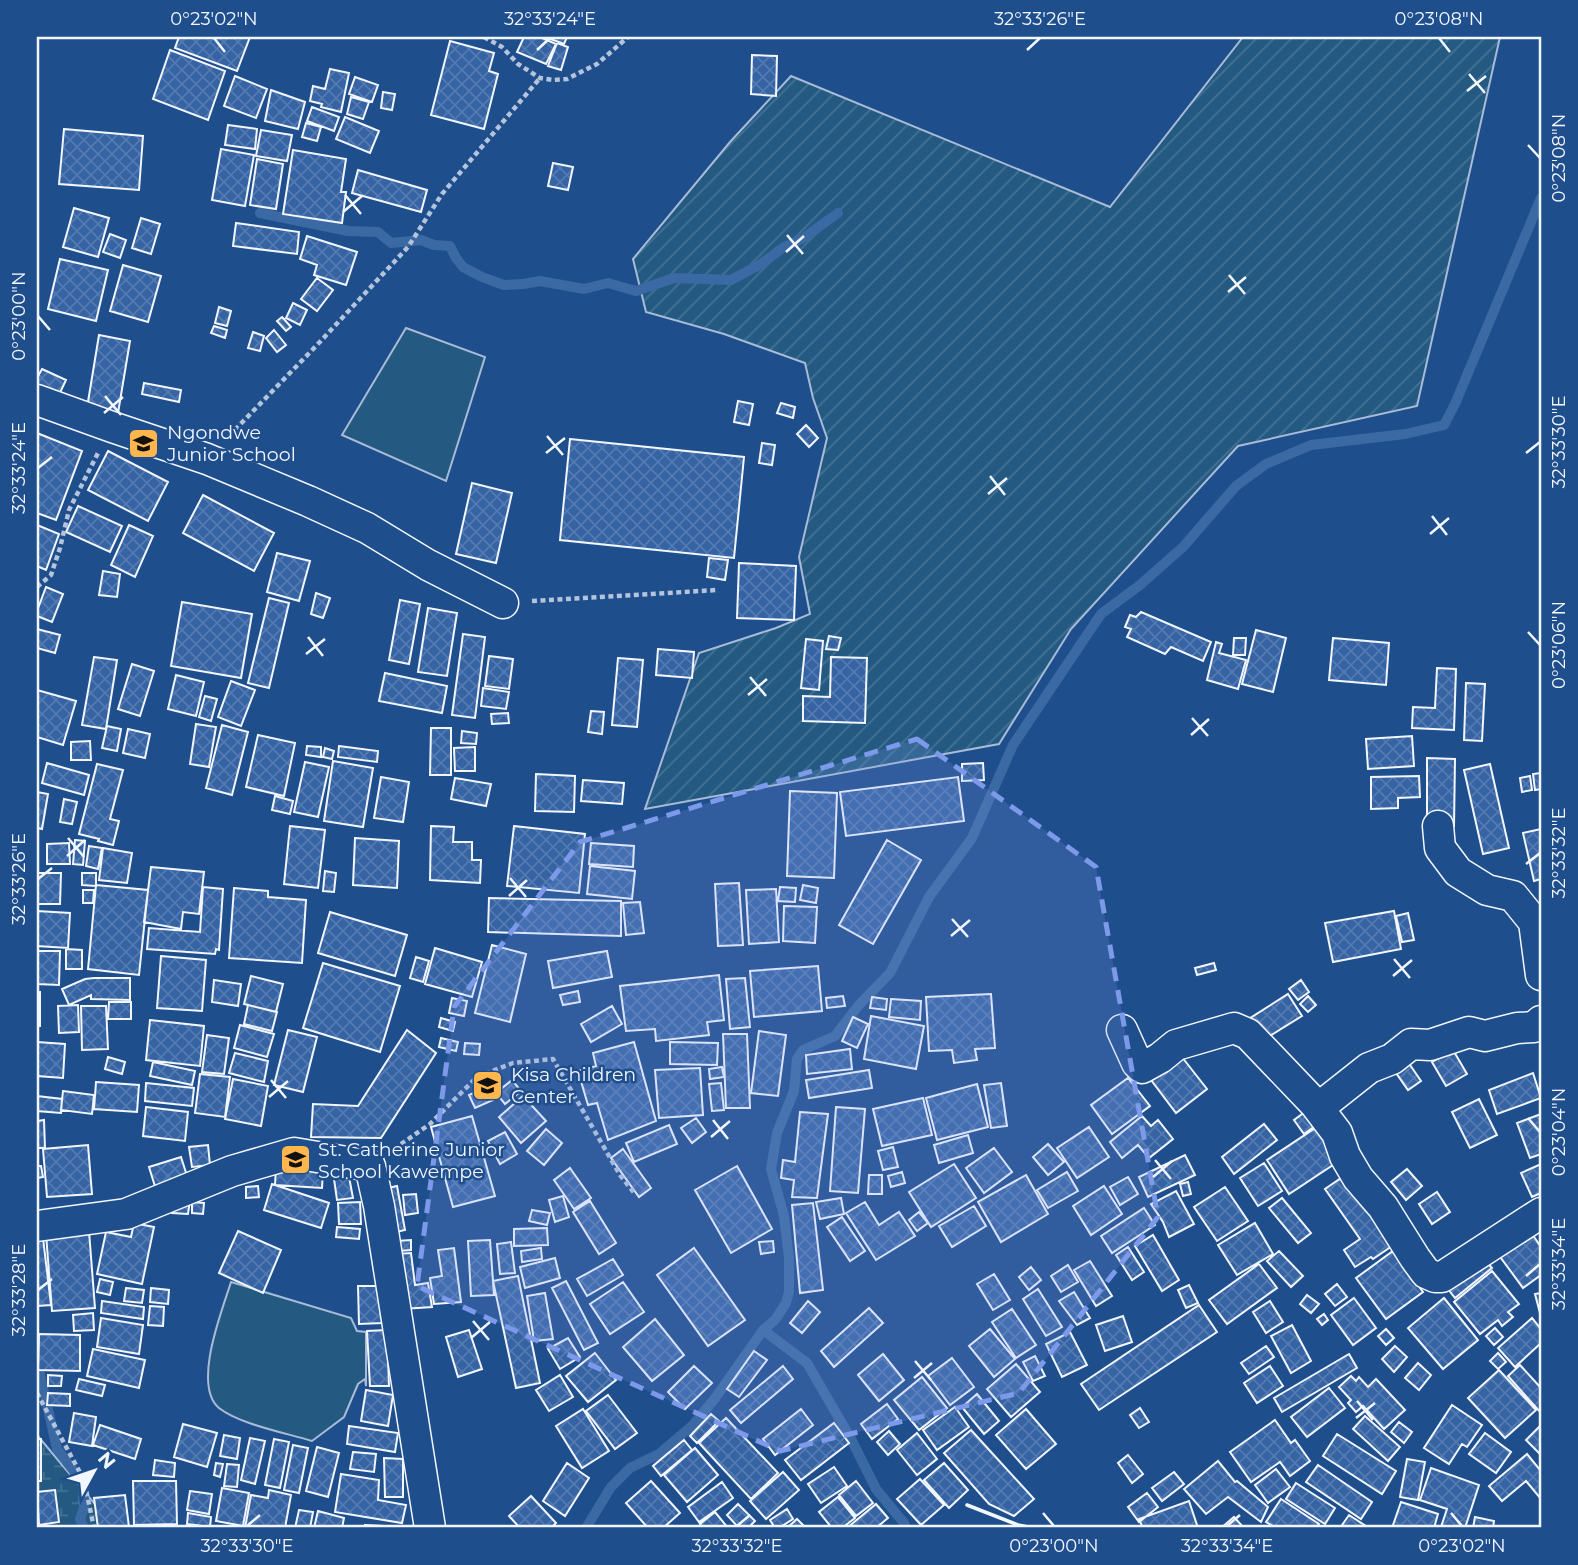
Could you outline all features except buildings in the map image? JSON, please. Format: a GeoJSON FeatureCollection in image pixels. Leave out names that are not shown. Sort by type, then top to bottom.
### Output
{"type":"FeatureCollection","features":[{"type":"Feature","properties":{"kind":"street"},"geometry":{"type":"LineString","coordinates":[[37,400],[207,459],[367,528],[428,565],[503,603]]}},
{"type":"Feature","properties":{"kind":"street"},"geometry":{"type":"LineString","coordinates":[[1438,827],[1440,848],[1458,872],[1487,890],[1513,896],[1534,922],[1541,975]]}},
{"type":"Feature","properties":{"kind":"street"},"geometry":{"type":"LineString","coordinates":[[1315,1104],[1326,1102],[1369,1068],[1392,1059],[1411,1044],[1430,1045],[1469,1032],[1485,1036],[1534,1027],[1541,1021]]}},
{"type":"Feature","properties":{"kind":"street"},"geometry":{"type":"LineString","coordinates":[[1122,1030],[1142,1068],[1177,1045],[1234,1028],[1248,1034],[1315,1104],[1337,1133],[1345,1156],[1358,1178],[1383,1207],[1426,1273],[1435,1277],[1442,1277],[1541,1213]]}},
{"type":"Feature","properties":{"kind":"street"},"geometry":{"type":"LineString","coordinates":[[37,1226],[127,1214],[232,1171],[294,1153],[370,1166],[379,1206],[430,1528]]}},
{"type":"Feature","properties":{"kind":"path"},"geometry":{"type":"LineString","coordinates":[[484,37],[502,47],[518,64],[540,78],[553,80],[567,79],[597,64],[628,37]]}},
{"type":"Feature","properties":{"kind":"path"},"geometry":{"type":"LineString","coordinates":[[207,459],[408,247],[442,194],[540,78]]}},
{"type":"Feature","properties":{"kind":"path"},"geometry":{"type":"LineString","coordinates":[[37,587],[51,575],[69,510],[112,427]]}},
{"type":"Feature","properties":{"kind":"path"},"geometry":{"type":"LineString","coordinates":[[503,603],[717,590]]}},
{"type":"Feature","properties":{"kind":"path"},"geometry":{"type":"LineString","coordinates":[[370,1166],[430,1124],[477,1077],[513,1063],[552,1059],[620,1175],[635,1194]]}},
{"type":"Feature","properties":{"kind":"path"},"geometry":{"type":"LineString","coordinates":[[37,1393],[84,1480],[94,1528]]}},
{"type":"Feature","properties":{"kind":"highlighted area"},"geometry":{"type":"Polygon","coordinates":[[[917,739],[1096,867],[1158,1217],[1019,1393],[780,1451],[417,1286],[454,1007],[580,842],[917,739]]]}},
{"type":"Feature","properties":{"kind":"green space"},"geometry":{"type":"Polygon","coordinates":[[[1243,37],[1500,37],[1417,406],[1238,446],[1071,629],[999,744],[645,809],[699,653],[810,614],[799,557],[827,438],[813,398],[805,363],[724,334],[646,312],[633,259],[730,142],[791,76],[1110,207],[1243,37]]]}},
{"type":"Feature","properties":{"kind":"green space"},"geometry":{"type":"Polygon","coordinates":[[[406,328],[485,357],[446,481],[342,435],[406,328]]]}},
{"type":"Feature","properties":{"kind":"green space"},"geometry":{"type":"Polygon","coordinates":[[[231,1282],[351,1318],[357,1331],[366,1332],[366,1386],[365,1379],[358,1384],[344,1417],[312,1441],[238,1419],[219,1408],[211,1397],[208,1383],[211,1347],[231,1282]]]}},
{"type":"Feature","properties":{"kind":"green space"},"geometry":{"type":"Polygon","coordinates":[[[37,1435],[115,1528],[37,1528],[37,1435]]]}},
{"type":"Feature","properties":{"kind":"waterway"},"geometry":{"type":"LineString","coordinates":[[586,1528],[611,1487],[630,1468],[659,1454],[693,1425],[786,1303],[789,1292],[789,1258],[784,1216],[771,1169],[777,1133],[794,1091],[797,1059],[803,1050],[835,1036],[858,1006],[890,973],[929,897],[972,838],[1013,745],[1101,614],[1140,585],[1183,547],[1236,486],[1266,464],[1311,445],[1405,434],[1444,425],[1541,198]]}},
{"type":"Feature","properties":{"kind":"waterway"},"geometry":{"type":"LineString","coordinates":[[260,213],[348,231],[378,232],[391,243],[421,240],[434,245],[450,246],[463,267],[504,285],[540,281],[584,289],[608,283],[636,291],[674,278],[731,280],[802,239],[838,213]]}},
{"type":"Feature","properties":{"kind":"waterway"},"geometry":{"type":"LineString","coordinates":[[763,1330],[807,1363],[876,1489],[906,1528]]}},
{"type":"Feature","properties":{"kind":"waterway"},"geometry":{"type":"LineString","coordinates":[[37,1361],[57,1449],[83,1483],[84,1508],[80,1519],[84,1528]]}},
{"type":"Feature","properties":{"kind":"wall"},"geometry":{"type":"LineString","coordinates":[[967,1505],[1018,1525],[1034,1528]]}},
{"type":"Feature","properties":{"kind":"place","name":"Ngondwe Junior School"},"geometry":{"type":"Point","coordinates":[144,443]}},
{"type":"Feature","properties":{"kind":"place","name":"Kisa Children Center"},"geometry":{"type":"Point","coordinates":[488,1085]}},
{"type":"Feature","properties":{"kind":"place","name":"St. Catherine Junior School Kawempe"},"geometry":{"type":"Point","coordinates":[295,1160]}}]}
